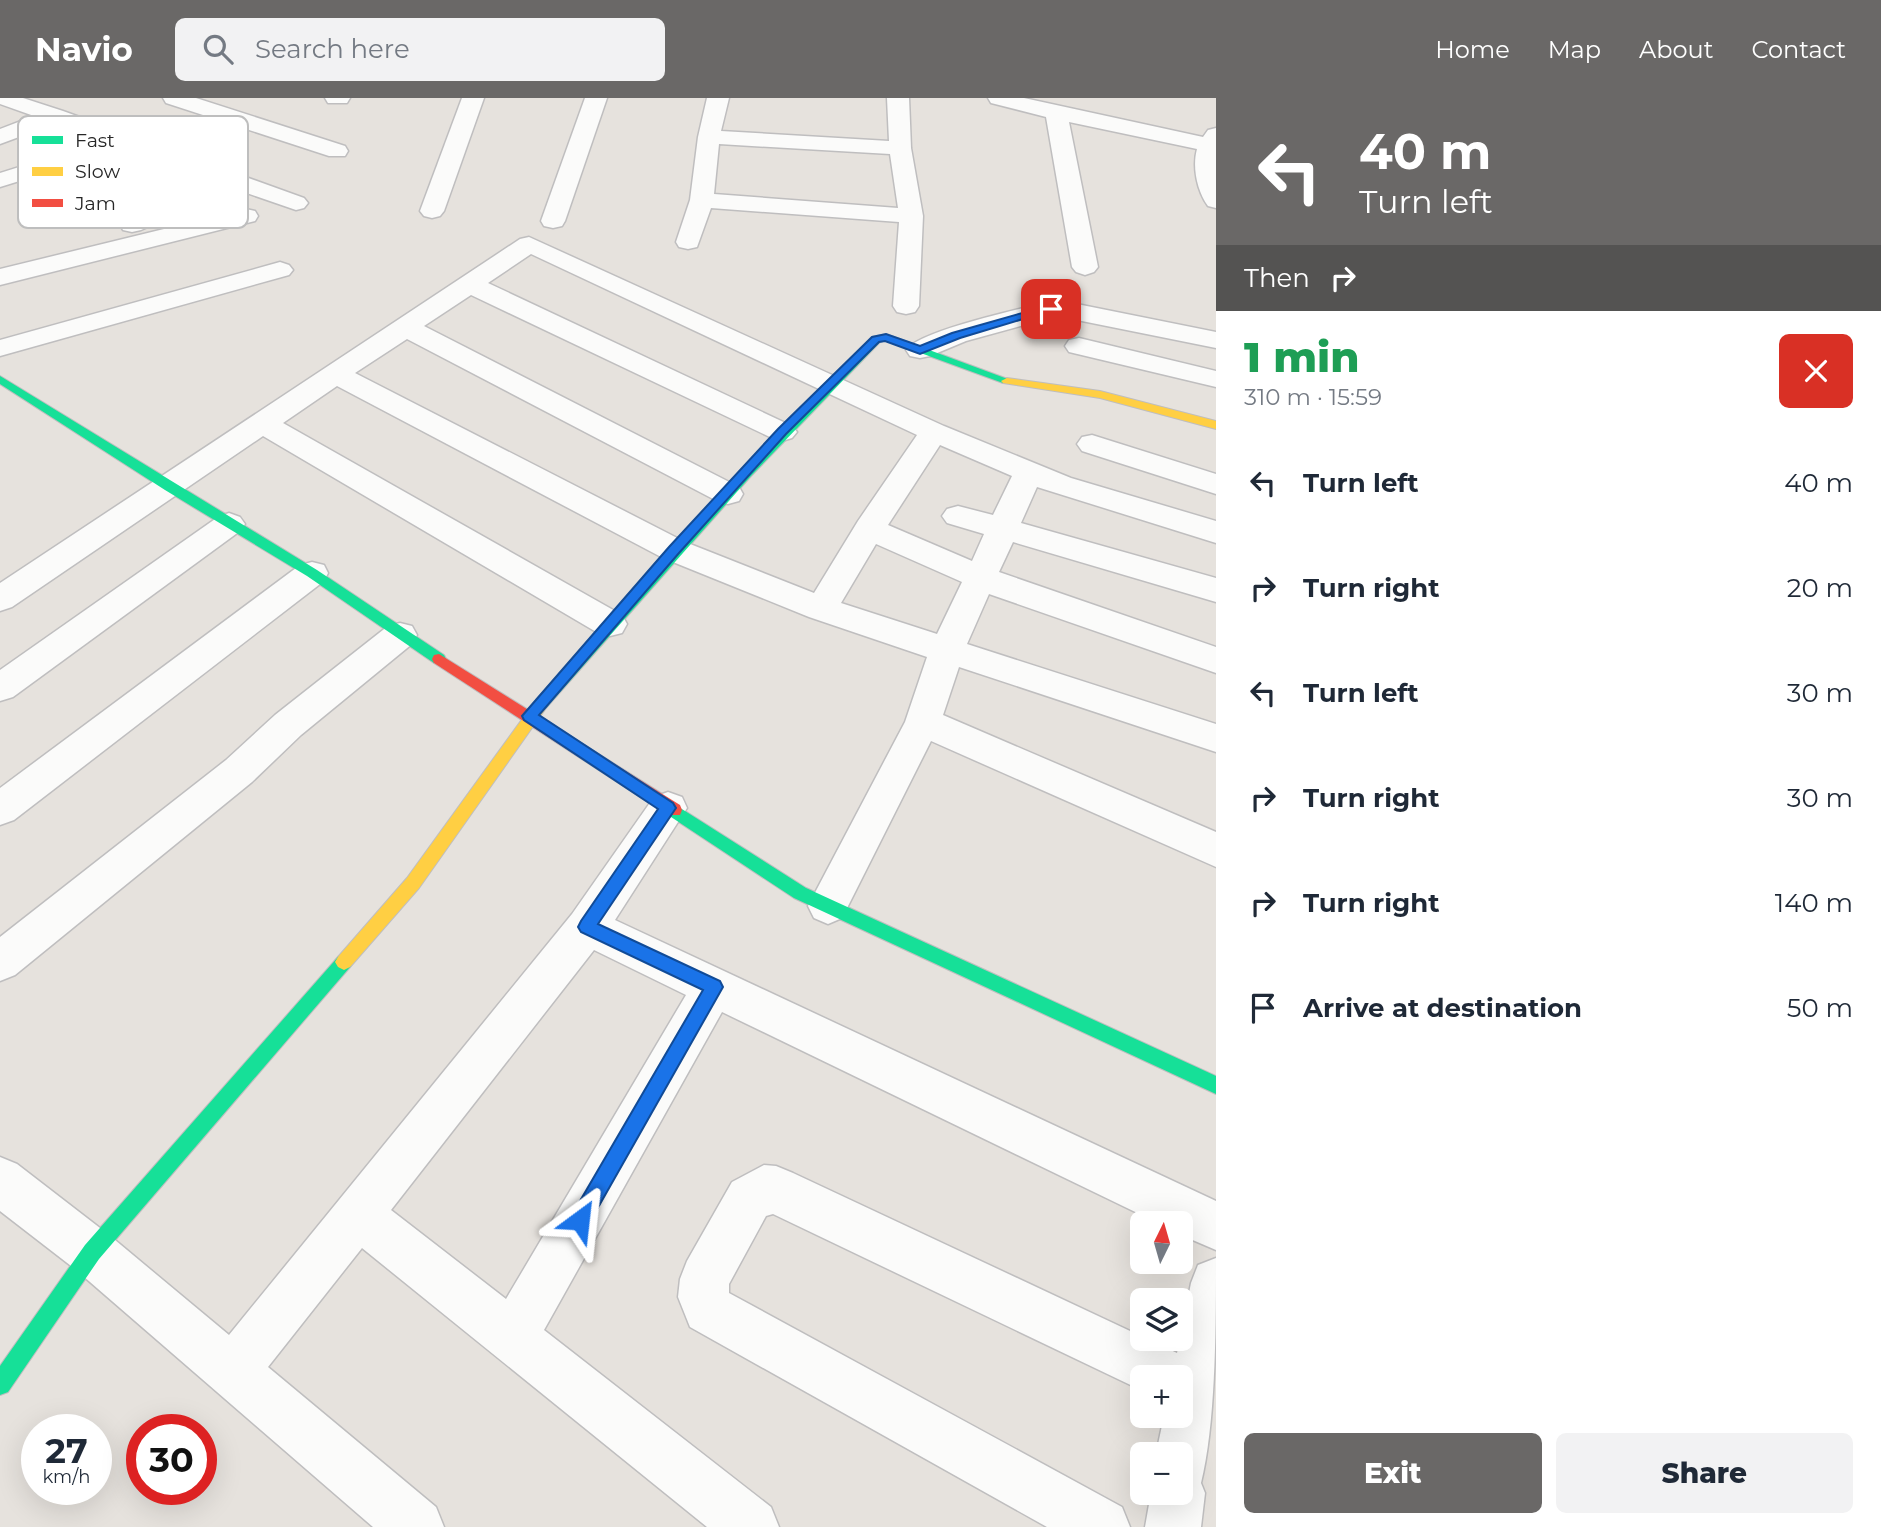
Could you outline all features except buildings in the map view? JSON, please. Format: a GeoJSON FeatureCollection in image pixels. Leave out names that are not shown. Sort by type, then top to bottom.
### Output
{"type":"FeatureCollection","features":[{"type":"Feature","properties":{"kind":"street"},"geometry":{"type":"LineString","coordinates":[[3,98],[55,116]]}},
{"type":"Feature","properties":{"kind":"street"},"geometry":{"type":"LineString","coordinates":[[174,98],[230,116]]}},
{"type":"Feature","properties":{"kind":"street"},"geometry":{"type":"LineString","coordinates":[[432,211],[473,98]]}},
{"type":"Feature","properties":{"kind":"street"},"geometry":{"type":"LineString","coordinates":[[553,221],[596,98]]}},
{"type":"Feature","properties":{"kind":"street"},"geometry":{"type":"LineString","coordinates":[[688,242],[702,200],[709,137],[718,98]]}},
{"type":"Feature","properties":{"kind":"street"},"geometry":{"type":"LineString","coordinates":[[898,98],[900,148],[911,216],[905,306]]}},
{"type":"Feature","properties":{"kind":"street"},"geometry":{"type":"LineString","coordinates":[[999,98],[1056,113],[1212,140],[1203,163],[1216,201]]}},
{"type":"Feature","properties":{"kind":"street"},"geometry":{"type":"LineString","coordinates":[[1056,113],[1084,267]]}},
{"type":"Feature","properties":{"kind":"street"},"geometry":{"type":"LineString","coordinates":[[248,122],[337,150]]}},
{"type":"Feature","properties":{"kind":"street"},"geometry":{"type":"LineString","coordinates":[[0,138],[18,131]]}},
{"type":"Feature","properties":{"kind":"street"},"geometry":{"type":"LineString","coordinates":[[709,137],[900,148]]}},
{"type":"Feature","properties":{"kind":"street"},"geometry":{"type":"LineString","coordinates":[[0,180],[18,174]]}},
{"type":"Feature","properties":{"kind":"street"},"geometry":{"type":"LineString","coordinates":[[248,187],[296,203]]}},
{"type":"Feature","properties":{"kind":"street"},"geometry":{"type":"LineString","coordinates":[[702,200],[911,216]]}},
{"type":"Feature","properties":{"kind":"street"},"geometry":{"type":"LineString","coordinates":[[94,252],[98,244],[109,235],[125,228]]}},
{"type":"Feature","properties":{"kind":"street"},"geometry":{"type":"LineString","coordinates":[[0,277],[195,228]]}},
{"type":"Feature","properties":{"kind":"street"},"geometry":{"type":"LineString","coordinates":[[0,599],[529,244],[934,432],[1060,485],[1216,532]]}},
{"type":"Feature","properties":{"kind":"street"},"geometry":{"type":"LineString","coordinates":[[0,348],[280,270]]}},
{"type":"Feature","properties":{"kind":"street"},"geometry":{"type":"LineString","coordinates":[[470,284],[782,432]]}},
{"type":"Feature","properties":{"kind":"street"},"geometry":{"type":"LineString","coordinates":[[920,350],[956,335],[1057,308],[1216,340]]}},
{"type":"Feature","properties":{"kind":"street"},"geometry":{"type":"LineString","coordinates":[[405,327],[728,494]]}},
{"type":"Feature","properties":{"kind":"street"},"geometry":{"type":"LineString","coordinates":[[0,1384],[92,1252],[413,883],[530,716],[674,550],[782,432],[828,383],[881,337],[999,380],[1100,395],[1216,425]]}},
{"type":"Feature","properties":{"kind":"street"},"geometry":{"type":"LineString","coordinates":[[1079,346],[1216,379]]}},
{"type":"Feature","properties":{"kind":"street"},"geometry":{"type":"LineString","coordinates":[[335,374],[674,550],[821,609],[1216,738]]}},
{"type":"Feature","properties":{"kind":"street"},"geometry":{"type":"LineString","coordinates":[[0,379],[169,487],[312,573],[400,635],[530,716],[800,892],[1216,1085]]}},
{"type":"Feature","properties":{"kind":"street"},"geometry":{"type":"LineString","coordinates":[[262,423],[610,624]]}},
{"type":"Feature","properties":{"kind":"street"},"geometry":{"type":"LineString","coordinates":[[821,609],[869,529],[934,432]]}},
{"type":"Feature","properties":{"kind":"street"},"geometry":{"type":"LineString","coordinates":[[1092,444],[1216,484]]}},
{"type":"Feature","properties":{"kind":"street"},"geometry":{"type":"LineString","coordinates":[[828,906],[923,722],[947,650],[1029,472]]}},
{"type":"Feature","properties":{"kind":"street"},"geometry":{"type":"LineString","coordinates":[[958,516],[1216,590]]}},
{"type":"Feature","properties":{"kind":"street"},"geometry":{"type":"LineString","coordinates":[[0,688],[229,524]]}},
{"type":"Feature","properties":{"kind":"street"},"geometry":{"type":"LineString","coordinates":[[869,529],[1010,590],[1216,660]]}},
{"type":"Feature","properties":{"kind":"street"},"geometry":{"type":"LineString","coordinates":[[0,809],[312,573]]}},
{"type":"Feature","properties":{"kind":"street"},"geometry":{"type":"LineString","coordinates":[[0,962],[239,771],[288,725],[400,635]]}},
{"type":"Feature","properties":{"kind":"street"},"geometry":{"type":"LineString","coordinates":[[923,722],[1216,850]]}},
{"type":"Feature","properties":{"kind":"street"},"geometry":{"type":"LineString","coordinates":[[232,1372],[587,927],[668,808]]}},
{"type":"Feature","properties":{"kind":"street"},"geometry":{"type":"LineString","coordinates":[[587,927],[1216,1226]]}},
{"type":"Feature","properties":{"kind":"street"},"geometry":{"type":"LineString","coordinates":[[512,1337],[714,987]]}},
{"type":"Feature","properties":{"kind":"street"},"geometry":{"type":"LineString","coordinates":[[0,1181],[92,1252],[415,1527]]}},
{"type":"Feature","properties":{"kind":"street"},"geometry":{"type":"LineString","coordinates":[[1102,1527],[708,1309],[703,1297],[705,1279],[749,1199],[764,1189],[776,1190],[1145,1365]]}},
{"type":"Feature","properties":{"kind":"street"},"geometry":{"type":"LineString","coordinates":[[358,1214],[751,1527]]}},
{"type":"Feature","properties":{"kind":"street"},"geometry":{"type":"LineString","coordinates":[[1189,1365],[1216,1283]]}},
{"type":"Feature","properties":{"kind":"street"},"geometry":{"type":"LineString","coordinates":[[1173,1527],[1176,1505]]}},
{"type":"Feature","properties":{"kind":"traffic: fast"},"geometry":{"type":"LineString","coordinates":[[541,704],[746,473],[876,339],[886,337],[1007,381]]}},
{"type":"Feature","properties":{"kind":"traffic: fast"},"geometry":{"type":"LineString","coordinates":[[0,379],[169,487],[312,573],[439,659]]}},
{"type":"Feature","properties":{"kind":"traffic: fast"},"geometry":{"type":"LineString","coordinates":[[674,810],[800,893],[1216,1085]]}},
{"type":"Feature","properties":{"kind":"traffic: fast"},"geometry":{"type":"LineString","coordinates":[[0,1384],[92,1252],[344,962]]}},
{"type":"Feature","properties":{"kind":"traffic: slow"},"geometry":{"type":"LineString","coordinates":[[1007,381],[1100,395],[1216,425]]}},
{"type":"Feature","properties":{"kind":"traffic: slow"},"geometry":{"type":"LineString","coordinates":[[344,962],[413,883],[541,704]]}},
{"type":"Feature","properties":{"kind":"traffic: jam"},"geometry":{"type":"LineString","coordinates":[[439,659],[674,810]]}},
{"type":"Feature","properties":{"kind":"route"},"geometry":{"type":"LineString","coordinates":[[580,1220],[714,987],[587,927],[668,808],[530,716],[674,550],[782,432],[828,383],[876,340],[886,337],[920,350],[956,335],[1051,309]]}}]}
